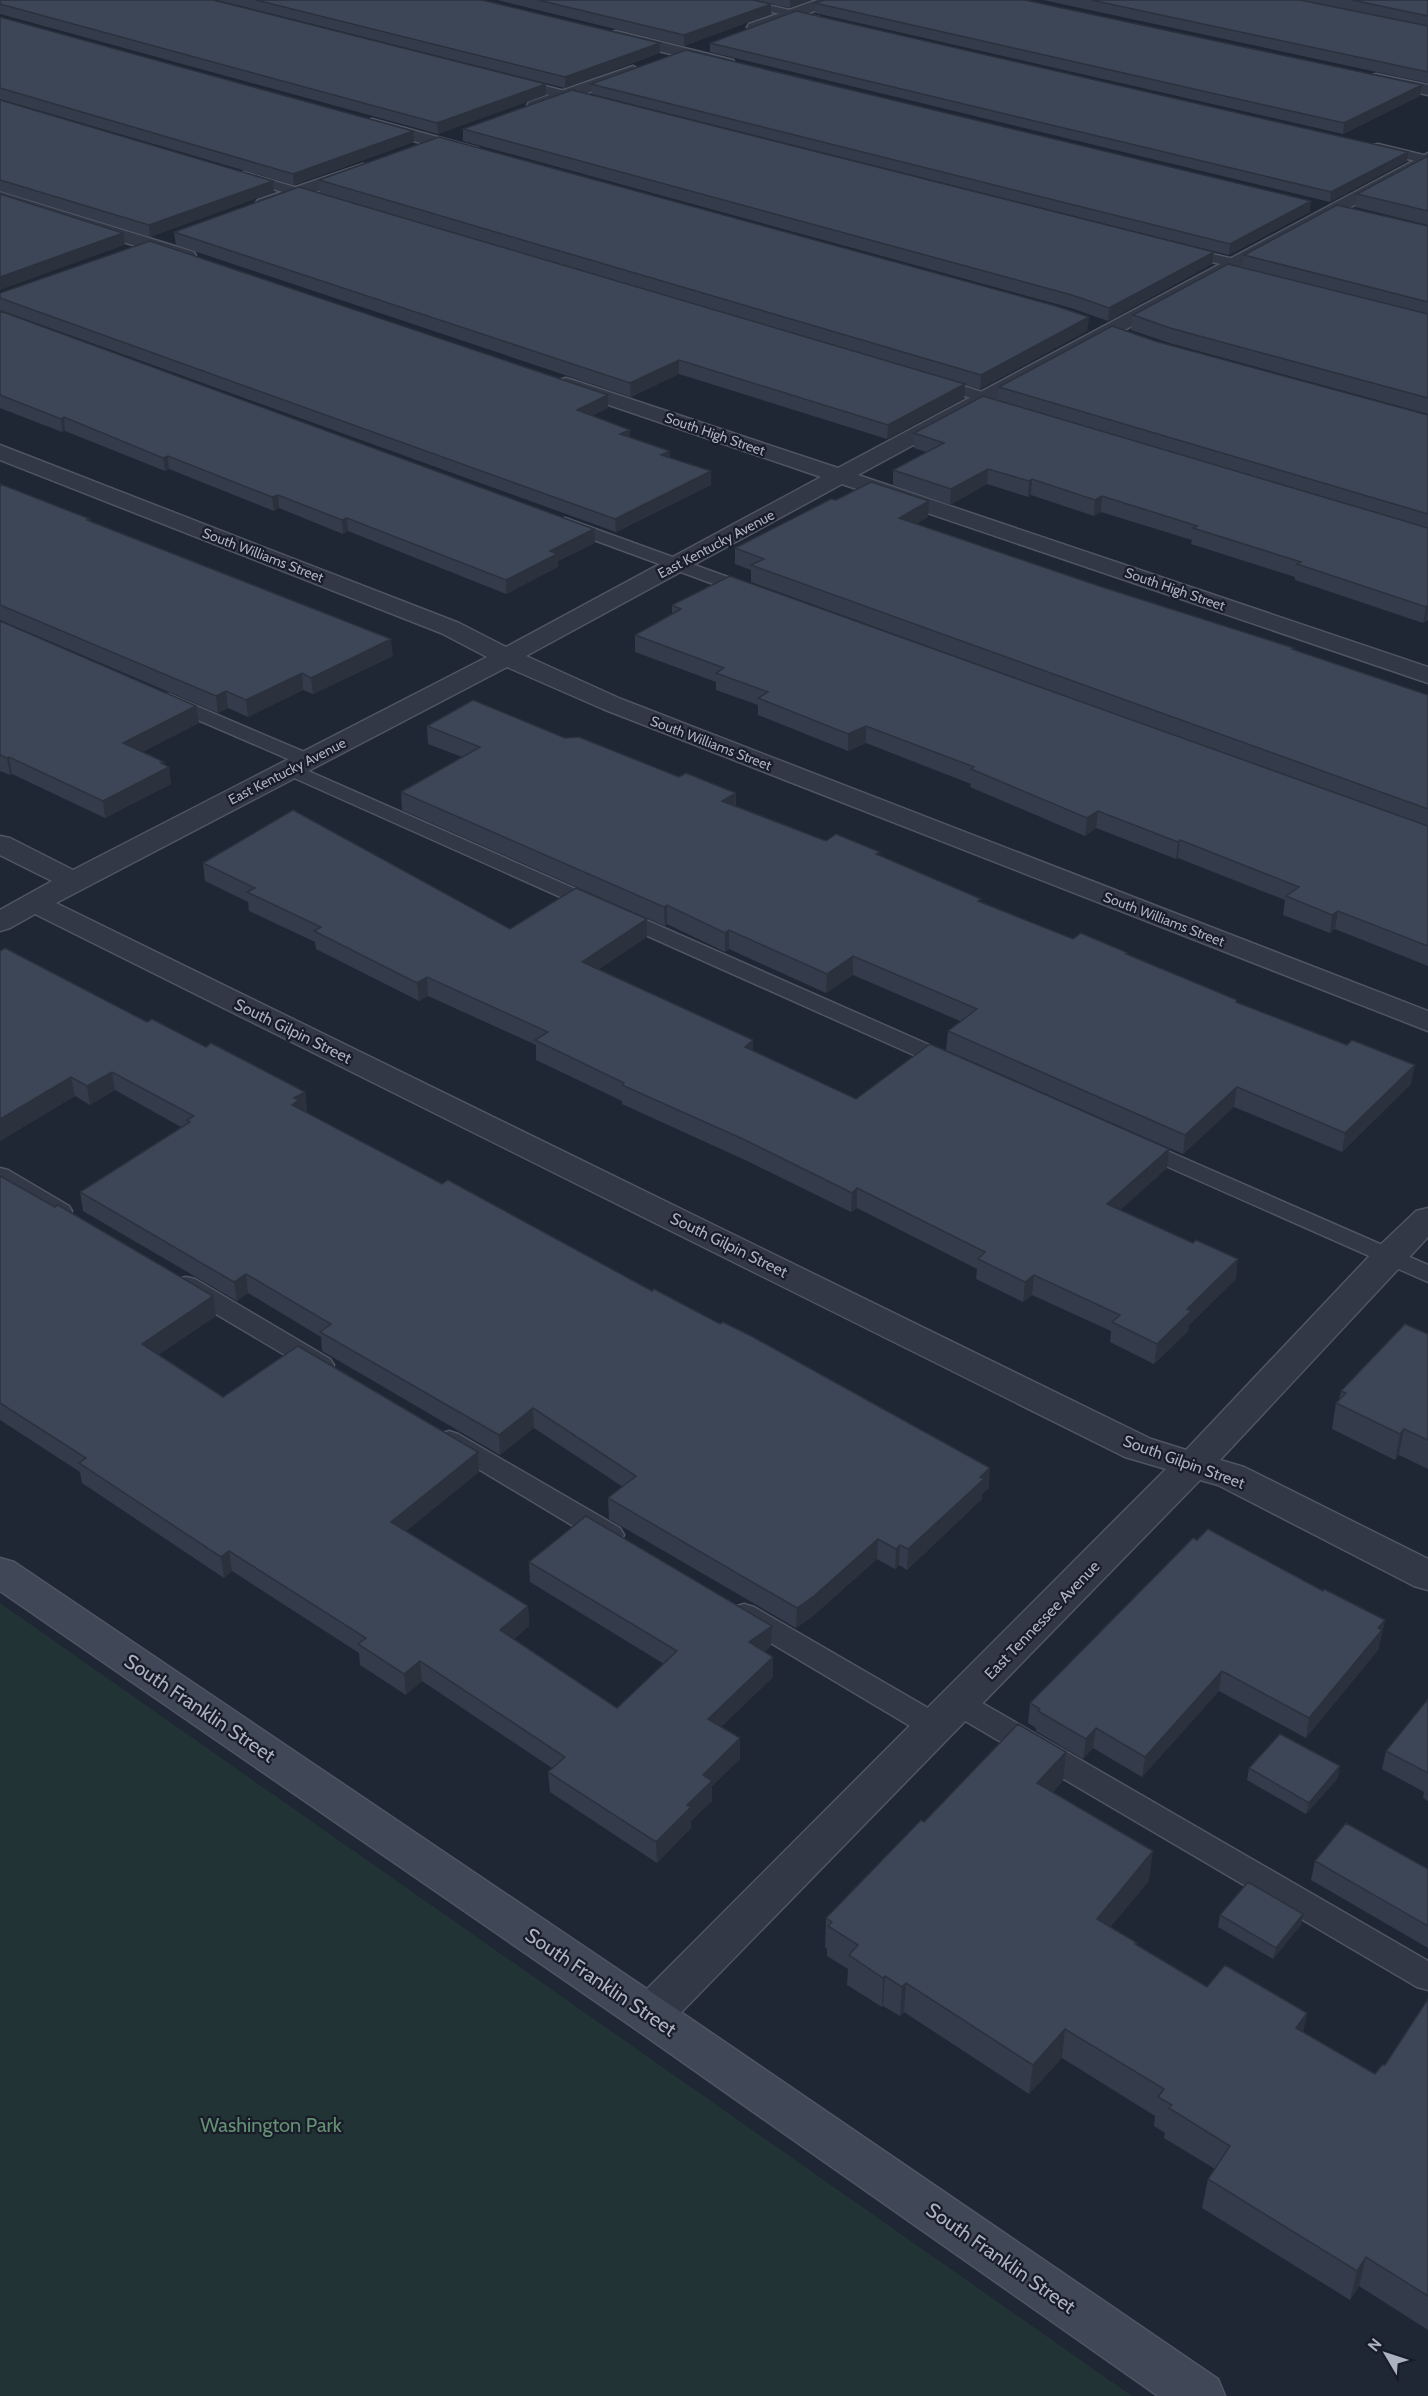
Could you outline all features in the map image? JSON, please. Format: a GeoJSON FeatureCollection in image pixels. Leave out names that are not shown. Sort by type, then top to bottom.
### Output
{"type":"FeatureCollection","features":[{"type":"Feature","properties":{"kind":"street"},"geometry":{"type":"LineString","coordinates":[[739,33],[832,0]]}},
{"type":"Feature","properties":{"kind":"street"},"geometry":{"type":"LineString","coordinates":[[605,33],[742,66]]}},
{"type":"Feature","properties":{"kind":"street"},"geometry":{"type":"LineString","coordinates":[[515,114],[706,45]]}},
{"type":"Feature","properties":{"kind":"street"},"geometry":{"type":"LineString","coordinates":[[1359,75],[1428,90]]}},
{"type":"Feature","properties":{"kind":"street"},"geometry":{"type":"LineString","coordinates":[[357,120],[494,158]]}},
{"type":"Feature","properties":{"kind":"street"},"geometry":{"type":"LineString","coordinates":[[405,154],[470,130]]}},
{"type":"Feature","properties":{"kind":"street","name":"East Kentucky Avenue"},"geometry":{"type":"LineString","coordinates":[[0,922],[73,881],[506,657],[842,477],[1121,335],[1332,210],[1427,159]]}},
{"type":"Feature","properties":{"kind":"street"},"geometry":{"type":"LineString","coordinates":[[253,208],[383,162]]}},
{"type":"Feature","properties":{"kind":"street"},"geometry":{"type":"LineString","coordinates":[[0,197],[208,264]]}},
{"type":"Feature","properties":{"kind":"street"},"geometry":{"type":"LineString","coordinates":[[1309,204],[1364,217]]}},
{"type":"Feature","properties":{"kind":"street"},"geometry":{"type":"LineString","coordinates":[[119,256],[174,237]]}},
{"type":"Feature","properties":{"kind":"street"},"geometry":{"type":"LineString","coordinates":[[1083,321],[1121,335]]}},
{"type":"Feature","properties":{"kind":"street","name":"South High Street"},"geometry":{"type":"LineString","coordinates":[[548,378],[1428,675]]}},
{"type":"Feature","properties":{"kind":"street","name":"South Williams Street"},"geometry":{"type":"LineString","coordinates":[[0,452],[450,628],[506,657],[612,704],[1428,1022]]}},
{"type":"Feature","properties":{"kind":"street"},"geometry":{"type":"LineString","coordinates":[[0,844],[73,881]]}},
{"type":"Feature","properties":{"kind":"street","name":"South Gilpin Street"},"geometry":{"type":"LineString","coordinates":[[34,903],[1138,1448],[1231,1476],[1428,1576]]}},
{"type":"Feature","properties":{"kind":"street","name":"East Tennessee Avenue"},"geometry":{"type":"LineString","coordinates":[[650,2015],[948,1716],[1194,1464],[1388,1257],[1428,1218]]}},
{"type":"Feature","properties":{"kind":"street","name":"South Franklin Street"},"geometry":{"type":"LineString","coordinates":[[0,1572],[650,2015],[1200,2396]]}},
{"type":"Feature","properties":{"kind":"lane"},"geometry":{"type":"LineString","coordinates":[[732,0],[827,22]]}},
{"type":"Feature","properties":{"kind":"lane"},"geometry":{"type":"LineString","coordinates":[[496,77],[601,104]]}},
{"type":"Feature","properties":{"kind":"lane"},"geometry":{"type":"LineString","coordinates":[[1368,146],[1427,159]]}},
{"type":"Feature","properties":{"kind":"lane"},"geometry":{"type":"LineString","coordinates":[[229,172],[332,202]]}},
{"type":"Feature","properties":{"kind":"lane"},"geometry":{"type":"LineString","coordinates":[[1176,249],[1233,270]]}},
{"type":"Feature","properties":{"kind":"lane"},"geometry":{"type":"LineString","coordinates":[[918,377],[988,404]]}},
{"type":"Feature","properties":{"kind":"lane"},"geometry":{"type":"LineString","coordinates":[[544,516],[768,597]]}},
{"type":"Feature","properties":{"kind":"lane"},"geometry":{"type":"LineString","coordinates":[[149,692],[299,765],[975,1073]]}},
{"type":"Feature","properties":{"kind":"lane"},"geometry":{"type":"LineString","coordinates":[[1116,1136],[1428,1274]]}},
{"type":"Feature","properties":{"kind":"lane"},"geometry":{"type":"LineString","coordinates":[[0,1175],[82,1224]]}},
{"type":"Feature","properties":{"kind":"lane"},"geometry":{"type":"LineString","coordinates":[[165,1272],[340,1376]]}},
{"type":"Feature","properties":{"kind":"lane"},"geometry":{"type":"LineString","coordinates":[[432,1430],[628,1545]]}},
{"type":"Feature","properties":{"kind":"lane"},"geometry":{"type":"LineString","coordinates":[[720,1600],[948,1716],[1428,1977]]}},
{"type":"Feature","properties":{"kind":"green space","name":"Washington Park"},"geometry":{"type":"Polygon","coordinates":[[[0,1603],[1132,2396],[0,2396],[0,1603]]]}},
{"type":"Feature","properties":{"kind":"building"},"geometry":{"type":"Polygon","coordinates":[[[0,0],[213,0],[546,84],[437,123],[0,4],[0,0]]]}},
{"type":"Feature","properties":{"kind":"building"},"geometry":{"type":"Polygon","coordinates":[[[256,0],[482,0],[660,43],[565,77],[256,0]]]}},
{"type":"Feature","properties":{"kind":"building"},"geometry":{"type":"Polygon","coordinates":[[[538,0],[753,0],[771,4],[684,35],[538,0]]]}},
{"type":"Feature","properties":{"kind":"building"},"geometry":{"type":"Polygon","coordinates":[[[824,0],[1025,0],[1422,85],[1344,123],[815,3],[824,0]]]}},
{"type":"Feature","properties":{"kind":"building"},"geometry":{"type":"Polygon","coordinates":[[[1091,0],[1300,0],[1428,26],[1428,72],[1091,0]]]}},
{"type":"Feature","properties":{"kind":"building"},"geometry":{"type":"Polygon","coordinates":[[[1352,0],[1428,0],[1428,16],[1352,0]]]}},
{"type":"Feature","properties":{"kind":"building"},"geometry":{"type":"Polygon","coordinates":[[[796,11],[1408,152],[1331,192],[710,43],[796,11]]]}},
{"type":"Feature","properties":{"kind":"building"},"geometry":{"type":"Polygon","coordinates":[[[0,17],[413,131],[293,174],[0,88],[0,17]]]}},
{"type":"Feature","properties":{"kind":"building"},"geometry":{"type":"Polygon","coordinates":[[[686,50],[1311,201],[1230,244],[591,84],[686,50]]]}},
{"type":"Feature","properties":{"kind":"building"},"geometry":{"type":"Polygon","coordinates":[[[572,90],[1214,252],[1109,308],[1072,295],[463,129],[572,90]]]}},
{"type":"Feature","properties":{"kind":"building"},"geometry":{"type":"Polygon","coordinates":[[[0,100],[273,181],[149,225],[0,180],[0,100]]]}},
{"type":"Feature","properties":{"kind":"building"},"geometry":{"type":"Polygon","coordinates":[[[439,137],[1089,317],[981,375],[319,180],[439,137]]]}},
{"type":"Feature","properties":{"kind":"building"},"geometry":{"type":"Polygon","coordinates":[[[1428,156],[1428,211],[1357,194],[1428,156]]]}},
{"type":"Feature","properties":{"kind":"building"},"geometry":{"type":"Polygon","coordinates":[[[299,187],[965,384],[888,425],[679,360],[630,383],[174,232],[299,187]]]}},
{"type":"Feature","properties":{"kind":"building"},"geometry":{"type":"Polygon","coordinates":[[[0,194],[123,233],[0,277],[0,194]]]}},
{"type":"Feature","properties":{"kind":"building"},"geometry":{"type":"Polygon","coordinates":[[[1337,205],[1428,226],[1428,302],[1244,255],[1337,205]]]}},
{"type":"Feature","properties":{"kind":"building"},"geometry":{"type":"Polygon","coordinates":[[[150,241],[608,395],[577,410],[630,430],[620,434],[670,451],[661,455],[711,471],[615,519],[0,298],[0,293],[150,241]]]}},
{"type":"Feature","properties":{"kind":"building"},"geometry":{"type":"Polygon","coordinates":[[[1228,264],[1428,314],[1428,398],[1170,328],[1133,315],[1228,264]]]}},
{"type":"Feature","properties":{"kind":"building"},"geometry":{"type":"Polygon","coordinates":[[[0,311],[594,529],[550,551],[557,554],[506,580],[347,518],[342,520],[278,495],[272,497],[168,456],[163,458],[64,417],[61,419],[0,395],[0,311]]]}},
{"type":"Feature","properties":{"kind":"building"},"geometry":{"type":"Polygon","coordinates":[[[1112,326],[1155,341],[1428,415],[1428,514],[999,387],[1112,326]]]}},
{"type":"Feature","properties":{"kind":"building"},"geometry":{"type":"Polygon","coordinates":[[[983,396],[1428,528],[1428,605],[1426,607],[1297,564],[1301,562],[1102,496],[1095,500],[1032,479],[1029,481],[988,469],[951,489],[893,470],[944,443],[914,433],[983,396]]]}},
{"type":"Feature","properties":{"kind":"building"},"geometry":{"type":"Polygon","coordinates":[[[871,482],[929,501],[899,518],[1102,587],[1294,648],[1292,649],[1428,695],[1428,809],[751,565],[764,559],[735,548],[831,499],[836,500],[871,482]]]}},
{"type":"Feature","properties":{"kind":"building"},"geometry":{"type":"Polygon","coordinates":[[[0,484],[391,639],[311,678],[302,673],[246,700],[226,691],[216,696],[0,605],[0,484]]]}},
{"type":"Feature","properties":{"kind":"building"},"geometry":{"type":"Polygon","coordinates":[[[730,576],[1428,826],[1428,946],[1338,911],[1332,915],[1286,896],[1299,887],[1180,840],[1178,842],[1098,811],[1087,818],[971,769],[974,767],[866,726],[848,734],[758,698],[768,692],[716,673],[724,668],[635,635],[681,609],[672,605],[730,576]]]}},
{"type":"Feature","properties":{"kind":"building"},"geometry":{"type":"Polygon","coordinates":[[[0,621],[196,706],[123,743],[164,762],[161,763],[169,767],[103,801],[9,757],[0,755],[0,621]]]}},
{"type":"Feature","properties":{"kind":"building"},"geometry":{"type":"Polygon","coordinates":[[[473,700],[565,738],[579,737],[679,777],[686,773],[736,793],[722,801],[826,841],[836,834],[880,852],[876,854],[981,899],[978,901],[1073,939],[1081,933],[1237,1000],[1236,1002],[1347,1045],[1352,1040],[1415,1065],[1345,1133],[1237,1087],[1185,1135],[948,1031],[977,1009],[853,956],[827,974],[729,930],[725,933],[667,905],[664,907],[401,792],[480,747],[427,726],[473,700]]]}},
{"type":"Feature","properties":{"kind":"building"},"geometry":{"type":"Polygon","coordinates":[[[293,810],[510,929],[576,888],[647,919],[582,962],[753,1040],[745,1047],[856,1099],[930,1044],[1169,1149],[1107,1204],[1193,1243],[1196,1240],[1238,1259],[1187,1309],[1191,1311],[1157,1344],[1112,1322],[1120,1315],[1034,1275],[1025,1282],[978,1259],[985,1252],[857,1188],[852,1193],[745,1140],[622,1085],[624,1083],[535,1040],[548,1032],[427,977],[417,983],[314,931],[321,927],[247,892],[255,888],[203,863],[293,810]]]}},
{"type":"Feature","properties":{"kind":"building"},"geometry":{"type":"Polygon","coordinates":[[[5,948],[147,1022],[152,1019],[206,1047],[211,1043],[305,1092],[294,1098],[299,1100],[292,1105],[442,1184],[448,1180],[652,1291],[654,1289],[720,1324],[723,1322],[753,1337],[990,1468],[980,1477],[984,1479],[908,1549],[900,1545],[896,1549],[878,1539],[814,1596],[797,1608],[608,1498],[636,1476],[533,1408],[499,1435],[320,1332],[331,1324],[246,1274],[234,1282],[80,1192],[190,1122],[187,1120],[194,1116],[112,1072],[87,1086],[71,1077],[0,1119],[0,951],[5,948]]]}},
{"type":"Feature","properties":{"kind":"building"},"geometry":{"type":"Polygon","coordinates":[[[0,1176],[55,1207],[58,1205],[213,1296],[142,1344],[223,1397],[298,1346],[478,1452],[391,1522],[528,1606],[500,1630],[617,1708],[677,1651],[529,1562],[586,1516],[772,1626],[749,1642],[773,1657],[708,1719],[740,1738],[703,1775],[712,1781],[687,1805],[691,1807],[656,1842],[548,1772],[565,1757],[420,1661],[404,1674],[358,1644],[366,1638],[229,1551],[221,1557],[79,1463],[86,1458],[0,1403],[0,1176]]]}},
{"type":"Feature","properties":{"kind":"building"},"geometry":{"type":"Polygon","coordinates":[[[1405,1324],[1428,1334],[1428,1440],[1404,1429],[1400,1434],[1336,1403],[1346,1393],[1341,1391],[1405,1324]]]}},
{"type":"Feature","properties":{"kind":"building"},"geometry":{"type":"Polygon","coordinates":[[[1208,1529],[1323,1591],[1324,1589],[1385,1620],[1378,1628],[1382,1630],[1309,1718],[1222,1671],[1145,1757],[1096,1728],[1086,1739],[1038,1711],[1040,1709],[1030,1703],[1193,1538],[1197,1540],[1208,1529]]]}},
{"type":"Feature","properties":{"kind":"building"},"geometry":{"type":"Polygon","coordinates":[[[1428,1699],[1428,1773],[1386,1751],[1428,1699]]]}},
{"type":"Feature","properties":{"kind":"building"},"geometry":{"type":"Polygon","coordinates":[[[1018,1724],[1066,1752],[1037,1783],[1153,1851],[1097,1919],[1207,1987],[1225,1965],[1307,2013],[1296,2028],[1375,2074],[1382,2065],[1385,2065],[1428,1999],[1428,2296],[1366,2257],[1357,2271],[1208,2179],[1230,2146],[1169,2108],[1172,2105],[1158,2097],[1164,2089],[1065,2029],[1033,2065],[906,1983],[902,1987],[885,1976],[883,1978],[849,1955],[858,1945],[828,1926],[832,1922],[826,1918],[921,1820],[924,1822],[1018,1724]]]}},
{"type":"Feature","properties":{"kind":"building"},"geometry":{"type":"Polygon","coordinates":[[[1280,1734],[1340,1766],[1309,1803],[1249,1768],[1280,1734]]]}},
{"type":"Feature","properties":{"kind":"building"},"geometry":{"type":"Polygon","coordinates":[[[1346,1823],[1428,1869],[1428,1926],[1315,1861],[1346,1823]]]}},
{"type":"Feature","properties":{"kind":"building"},"geometry":{"type":"Polygon","coordinates":[[[1248,1882],[1303,1914],[1276,1948],[1220,1915],[1248,1882]]]}}]}
